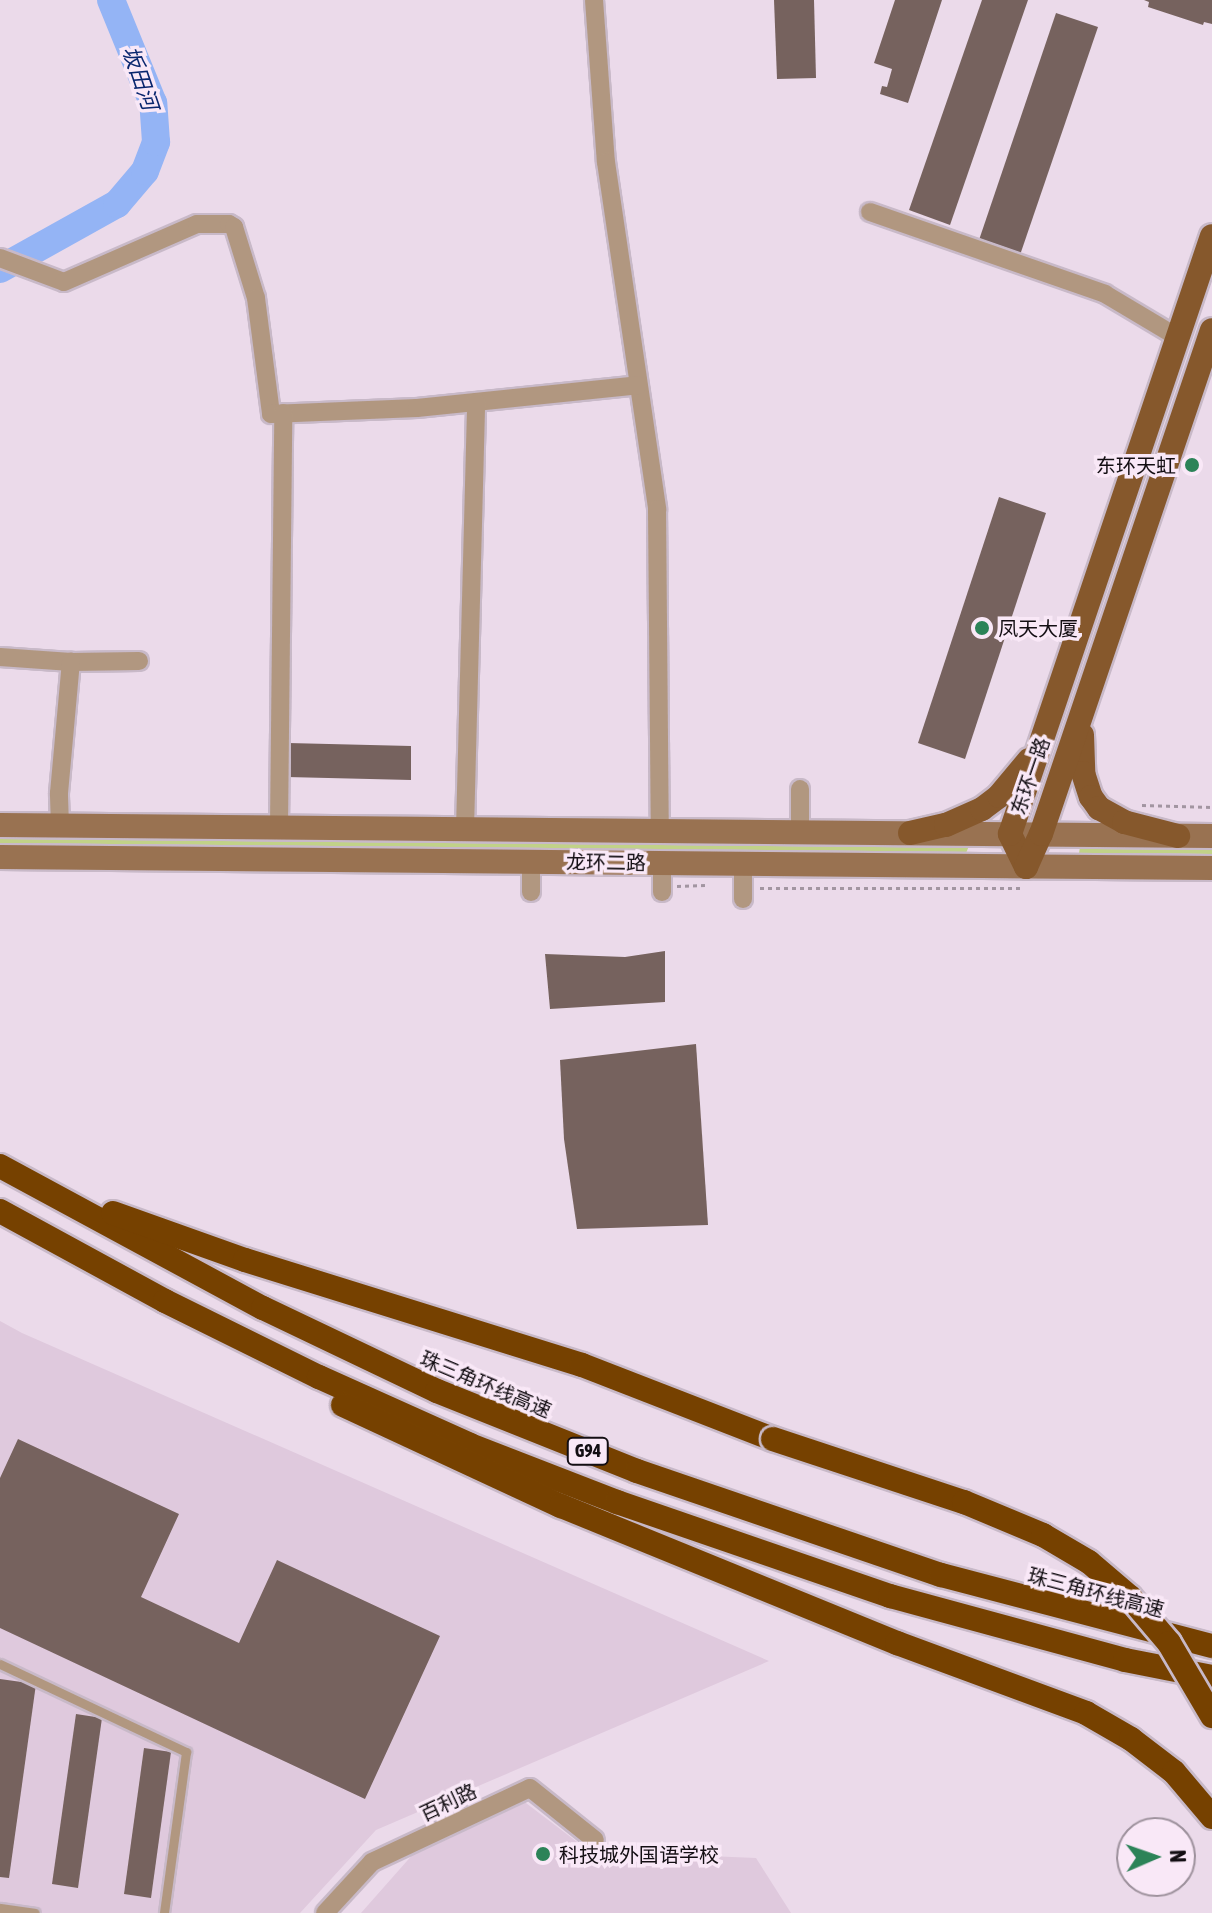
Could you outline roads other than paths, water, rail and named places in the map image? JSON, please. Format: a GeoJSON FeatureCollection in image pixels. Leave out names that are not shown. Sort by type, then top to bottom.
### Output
{"type":"FeatureCollection","features":[{"type":"Feature","properties":{"kind":"highway","name":"珠三角环线高速"},"geometry":{"type":"LineString","coordinates":[[0,1166],[263,1308],[437,1391],[637,1471],[941,1575],[1212,1646]]}},
{"type":"Feature","properties":{"kind":"highway"},"geometry":{"type":"LineString","coordinates":[[36,1185],[245,1260],[582,1365],[773,1439],[964,1502],[1043,1535],[1089,1562],[1130,1597],[1169,1643],[1212,1716]]}},
{"type":"Feature","properties":{"kind":"highway","name":"G94"},"geometry":{"type":"LineString","coordinates":[[0,1211],[165,1301],[319,1377],[470,1445],[659,1517],[903,1600],[1125,1660],[1212,1677]]}},
{"type":"Feature","properties":{"kind":"highway"},"geometry":{"type":"LineString","coordinates":[[165,1301],[314,1390],[472,1466],[897,1643],[1086,1713],[1131,1739],[1174,1772],[1212,1817]]}},
{"type":"Feature","properties":{"kind":"main road","name":"东环一路"},"geometry":{"type":"LineString","coordinates":[[1029,877],[1010,834],[1212,236]]}},
{"type":"Feature","properties":{"kind":"main road","name":"东环一路"},"geometry":{"type":"LineString","coordinates":[[1029,877],[1212,330]]}},
{"type":"Feature","properties":{"kind":"main road"},"geometry":{"type":"LineString","coordinates":[[1086,702],[1083,773],[1091,797],[1099,808],[1124,822],[1178,836]]}},
{"type":"Feature","properties":{"kind":"main road"},"geometry":{"type":"LineString","coordinates":[[910,833],[946,825],[990,803],[1018,774],[1043,738]]}},
{"type":"Feature","properties":{"kind":"main road","name":"龙环二路"},"geometry":{"type":"LineString","coordinates":[[0,825],[1212,836]]}},
{"type":"Feature","properties":{"kind":"main road","name":"龙环二路"},"geometry":{"type":"LineString","coordinates":[[0,857],[743,863],[1029,877],[1212,868]]}},
{"type":"Feature","properties":{"kind":"street"},"geometry":{"type":"LineString","coordinates":[[594,0],[606,162],[657,509],[660,830]]}},
{"type":"Feature","properties":{"kind":"street"},"geometry":{"type":"LineString","coordinates":[[870,212],[1105,294],[1177,337]]}},
{"type":"Feature","properties":{"kind":"street"},"geometry":{"type":"LineString","coordinates":[[0,258],[64,282],[197,224],[229,224],[234,227],[256,298],[271,414],[476,402],[638,385]]}},
{"type":"Feature","properties":{"kind":"street"},"geometry":{"type":"LineString","coordinates":[[465,829],[476,402]]}},
{"type":"Feature","properties":{"kind":"street"},"geometry":{"type":"LineString","coordinates":[[279,826],[283,413]]}},
{"type":"Feature","properties":{"kind":"street"},"geometry":{"type":"LineString","coordinates":[[0,657],[71,662],[139,661]]}},
{"type":"Feature","properties":{"kind":"street"},"geometry":{"type":"LineString","coordinates":[[60,825],[59,793],[71,662]]}},
{"type":"Feature","properties":{"kind":"street"},"geometry":{"type":"LineString","coordinates":[[800,789],[800,832]]}},
{"type":"Feature","properties":{"kind":"street"},"geometry":{"type":"LineString","coordinates":[[531,861],[531,892]]}},
{"type":"Feature","properties":{"kind":"street"},"geometry":{"type":"LineString","coordinates":[[662,863],[666,889]]}},
{"type":"Feature","properties":{"kind":"street"},"geometry":{"type":"LineString","coordinates":[[743,863],[750,893]]}},
{"type":"Feature","properties":{"kind":"street","name":"百利路"},"geometry":{"type":"LineString","coordinates":[[325,1913],[372,1862],[530,1788],[595,1840]]}},
{"type":"Feature","properties":{"kind":"lane"},"geometry":{"type":"LineString","coordinates":[[0,1664],[186,1752],[164,1913]]}},
{"type":"Feature","properties":{"kind":"lane"},"geometry":{"type":"LineString","coordinates":[[0,1908],[35,1913]]}},
{"type":"Feature","properties":{"kind":"waterway","name":"坂田河"},"geometry":{"type":"LineString","coordinates":[[0,269],[117,204],[145,171],[156,142],[153,103],[111,0]]}},
{"type":"Feature","properties":{"kind":"place","name":"东环天虹"},"geometry":{"type":"Point","coordinates":[1192,465]}},
{"type":"Feature","properties":{"kind":"place","name":"凤天大厦"},"geometry":{"type":"Point","coordinates":[982,628]}},
{"type":"Feature","properties":{"kind":"place","name":"科技城外国语学校"},"geometry":{"type":"Point","coordinates":[543,1854]}}]}
